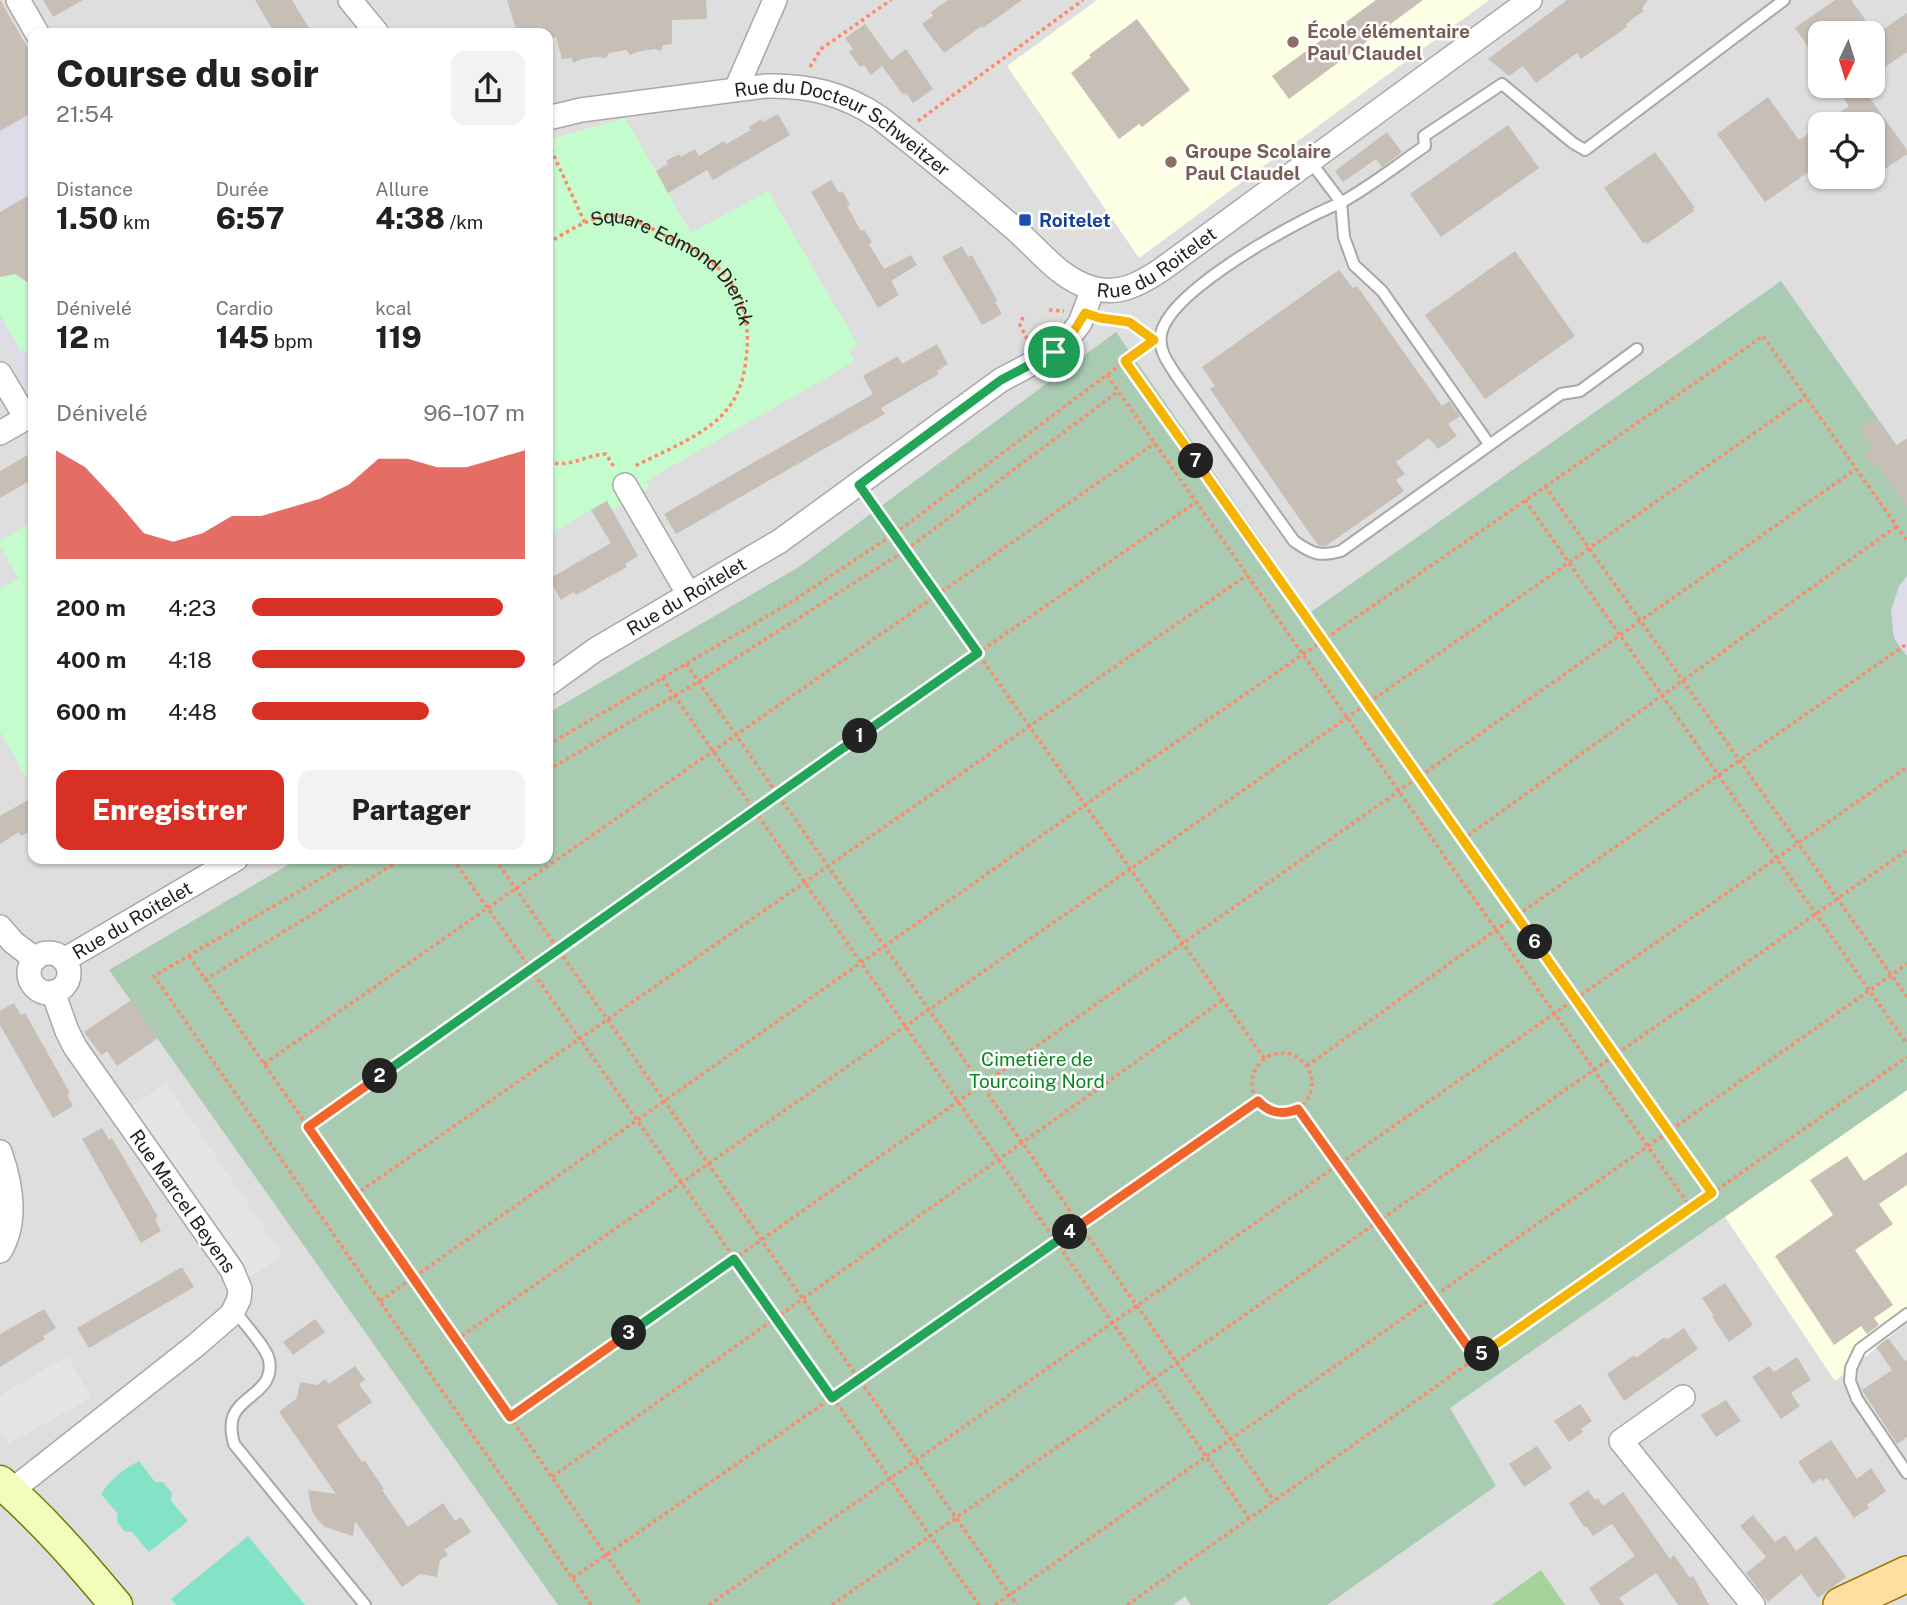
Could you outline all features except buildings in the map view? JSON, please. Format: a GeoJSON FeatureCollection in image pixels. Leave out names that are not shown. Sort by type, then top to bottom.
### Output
{"type":"FeatureCollection","features":[{"type":"Feature","properties":{"kind":"main road"},"geometry":{"type":"LineString","coordinates":[[1842,1605],[1907,1574]]}},
{"type":"Feature","properties":{"kind":"street"},"geometry":{"type":"LineString","coordinates":[[18,0],[34,28]]}},
{"type":"Feature","properties":{"kind":"street"},"geometry":{"type":"LineString","coordinates":[[350,0],[373,28]]}},
{"type":"Feature","properties":{"kind":"street"},"geometry":{"type":"LineString","coordinates":[[736,89],[775,0]]}},
{"type":"Feature","properties":{"kind":"street","name":"Rue du Roitelet"},"geometry":{"type":"LineString","coordinates":[[553,680],[595,650],[780,541],[1001,380],[1054,352],[1074,331],[1085,313],[1093,289],[1114,291],[1147,280],[1530,0]]}},
{"type":"Feature","properties":{"kind":"street","name":"Rue du Docteur Schweitzer"},"geometry":{"type":"LineString","coordinates":[[553,117],[581,110],[736,89],[797,86],[829,92],[856,103],[880,118],[1018,232],[1057,269],[1093,289]]}},
{"type":"Feature","properties":{"kind":"street"},"geometry":{"type":"LineString","coordinates":[[0,373],[28,413]]}},
{"type":"Feature","properties":{"kind":"street"},"geometry":{"type":"LineString","coordinates":[[0,433],[28,417]]}},
{"type":"Feature","properties":{"kind":"street"},"geometry":{"type":"LineString","coordinates":[[624,476],[689,595]]}},
{"type":"Feature","properties":{"kind":"street","name":"Rue du Roitelet"},"geometry":{"type":"LineString","coordinates":[[64,960],[227,864]]}},
{"type":"Feature","properties":{"kind":"street"},"geometry":{"type":"LineString","coordinates":[[0,928],[35,959]]}},
{"type":"Feature","properties":{"kind":"street"},"geometry":{"type":"LineString","coordinates":[[50,953],[64,960],[69,971],[68,979],[60,989],[53,992],[39,989],[32,982],[30,968],[35,959],[50,953]]}},
{"type":"Feature","properties":{"kind":"street","name":"Rue Marcel Beyens"},"geometry":{"type":"LineString","coordinates":[[53,992],[75,1046],[232,1270],[240,1289],[234,1310]]}},
{"type":"Feature","properties":{"kind":"street"},"geometry":{"type":"LineString","coordinates":[[0,1152],[9,1188],[11,1210],[9,1230],[0,1251]]}},
{"type":"Feature","properties":{"kind":"street"},"geometry":{"type":"LineString","coordinates":[[116,1605],[54,1534],[5,1486],[195,1346],[234,1310]]}},
{"type":"Feature","properties":{"kind":"street"},"geometry":{"type":"LineString","coordinates":[[1683,1397],[1621,1441],[1753,1605]]}},
{"type":"Feature","properties":{"kind":"lane"},"geometry":{"type":"LineString","coordinates":[[1637,349],[1580,391],[1561,394],[1341,551],[1328,555],[1316,554],[1294,541],[1167,361],[1162,353],[1161,334],[1170,317],[1191,293],[1223,269],[1270,239],[1341,202],[1425,146],[1424,136],[1502,84],[1585,150],[1784,0]]}},
{"type":"Feature","properties":{"kind":"lane"},"geometry":{"type":"LineString","coordinates":[[1310,161],[1341,202],[1344,237],[1354,265],[1382,291],[1489,444]]}},
{"type":"Feature","properties":{"kind":"lane"},"geometry":{"type":"LineString","coordinates":[[234,1310],[269,1359],[264,1386],[239,1408],[232,1418],[234,1444],[365,1605]]}},
{"type":"Feature","properties":{"kind":"lane"},"geometry":{"type":"LineString","coordinates":[[1907,1314],[1860,1349],[1853,1361],[1850,1381],[1857,1399],[1907,1473]]}},
{"type":"Feature","properties":{"kind":"path"},"geometry":{"type":"LineString","coordinates":[[797,86],[821,50],[891,0]]}},
{"type":"Feature","properties":{"kind":"path"},"geometry":{"type":"LineString","coordinates":[[901,134],[1083,0]]}},
{"type":"Feature","properties":{"kind":"path"},"geometry":{"type":"LineString","coordinates":[[553,154],[584,223]]}},
{"type":"Feature","properties":{"kind":"path","name":"Square Edmond Dierick"},"geometry":{"type":"LineString","coordinates":[[553,240],[584,223],[611,216],[626,218],[700,253],[730,279],[745,313],[748,332],[745,371],[737,395],[725,412],[706,429],[624,476]]}},
{"type":"Feature","properties":{"kind":"path"},"geometry":{"type":"LineString","coordinates":[[553,742],[793,601],[894,534],[1154,340],[1129,322],[1085,313],[1049,310]]}},
{"type":"Feature","properties":{"kind":"path"},"geometry":{"type":"LineString","coordinates":[[1023,317],[1020,325],[1032,349]]}},
{"type":"Feature","properties":{"kind":"path"},"geometry":{"type":"LineString","coordinates":[[380,1301],[1085,805],[1763,336],[1907,541]]}},
{"type":"Feature","properties":{"kind":"path"},"geometry":{"type":"LineString","coordinates":[[1125,361],[1712,1193]]}},
{"type":"Feature","properties":{"kind":"path"},"geometry":{"type":"LineString","coordinates":[[1107,375],[1690,1208]]}},
{"type":"Feature","properties":{"kind":"path"},"geometry":{"type":"LineString","coordinates":[[553,768],[675,696],[906,550],[1119,391]]}},
{"type":"Feature","properties":{"kind":"path"},"geometry":{"type":"LineString","coordinates":[[456,1340],[1806,397]]}},
{"type":"Feature","properties":{"kind":"path"},"geometry":{"type":"LineString","coordinates":[[553,863],[1155,443]]}},
{"type":"Feature","properties":{"kind":"path"},"geometry":{"type":"LineString","coordinates":[[553,463],[575,463],[606,454],[624,476]]}},
{"type":"Feature","properties":{"kind":"path"},"geometry":{"type":"LineString","coordinates":[[510,1417],[1857,469]]}},
{"type":"Feature","properties":{"kind":"path"},"geometry":{"type":"LineString","coordinates":[[859,485],[1264,1058]]}},
{"type":"Feature","properties":{"kind":"path"},"geometry":{"type":"LineString","coordinates":[[1545,486],[1907,997]]}},
{"type":"Feature","properties":{"kind":"path"},"geometry":{"type":"LineString","coordinates":[[1525,500],[1907,1044]]}},
{"type":"Feature","properties":{"kind":"path"},"geometry":{"type":"LineString","coordinates":[[308,1127],[1196,502]]}},
{"type":"Feature","properties":{"kind":"path"},"geometry":{"type":"LineString","coordinates":[[1462,839],[1897,526]]}},
{"type":"Feature","properties":{"kind":"path"},"geometry":{"type":"LineString","coordinates":[[355,1195],[1247,575]]}},
{"type":"Feature","properties":{"kind":"path"},"geometry":{"type":"LineString","coordinates":[[1307,1066],[1496,930],[1907,644]]}},
{"type":"Feature","properties":{"kind":"path"},"geometry":{"type":"LineString","coordinates":[[686,664],[1274,1501]]}},
{"type":"Feature","properties":{"kind":"path"},"geometry":{"type":"LineString","coordinates":[[662,678],[1249,1518]]}},
{"type":"Feature","properties":{"kind":"path"},"geometry":{"type":"LineString","coordinates":[[709,1605],[1907,767]]}},
{"type":"Feature","properties":{"kind":"path"},"geometry":{"type":"LineString","coordinates":[[832,1605],[1907,850]]}},
{"type":"Feature","properties":{"kind":"path"},"geometry":{"type":"LineString","coordinates":[[345,864],[155,976],[591,1605]]}},
{"type":"Feature","properties":{"kind":"path"},"geometry":{"type":"LineString","coordinates":[[205,980],[394,864]]}},
{"type":"Feature","properties":{"kind":"path"},"geometry":{"type":"LineString","coordinates":[[456,864],[979,1605]]}},
{"type":"Feature","properties":{"kind":"path"},"geometry":{"type":"LineString","coordinates":[[498,864],[1017,1605]]}},
{"type":"Feature","properties":{"kind":"path"},"geometry":{"type":"LineString","coordinates":[[264,1064],[551,864]]}},
{"type":"Feature","properties":{"kind":"path"},"geometry":{"type":"LineString","coordinates":[[189,956],[641,1605]]}},
{"type":"Feature","properties":{"kind":"path"},"geometry":{"type":"LineString","coordinates":[[995,1605],[1907,964]]}},
{"type":"Feature","properties":{"kind":"path"},"geometry":{"type":"LineString","coordinates":[[552,1477],[1223,1000]]}},
{"type":"Feature","properties":{"kind":"path"},"geometry":{"type":"LineString","coordinates":[[1282,1052],[1292,1054],[1307,1066],[1311,1074],[1311,1094],[1298,1109],[1289,1113],[1278,1113],[1268,1110],[1258,1101],[1251,1086],[1252,1075],[1264,1058],[1282,1052]]}},
{"type":"Feature","properties":{"kind":"path"},"geometry":{"type":"LineString","coordinates":[[1127,1605],[1907,1057]]}},
{"type":"Feature","properties":{"kind":"path"},"geometry":{"type":"LineString","coordinates":[[573,1578],[1258,1101]]}},
{"type":"Feature","properties":{"kind":"path"},"geometry":{"type":"LineString","coordinates":[[1298,1109],[1476,1358]]}},
{"type":"Feature","properties":{"kind":"shaded area"},"geometry":{"type":"Polygon","coordinates":[[[0,0],[1907,0],[1907,1605],[0,1605],[0,0]]]}},
{"type":"Feature","properties":{"kind":"shaded area","name":"Groupe Scolaire Paul Claudel"},"geometry":{"type":"Polygon","coordinates":[[[1097,0],[1489,0],[1139,258],[1007,66],[1097,0]]]}},
{"type":"Feature","properties":{"kind":"shaded area"},"geometry":{"type":"Polygon","coordinates":[[[26,116],[28,120],[28,198],[0,212],[0,131],[26,116]]]}},
{"type":"Feature","properties":{"kind":"shaded area"},"geometry":{"type":"Polygon","coordinates":[[[0,315],[20,350],[28,352],[28,394],[13,375],[19,370],[0,338],[0,315]]]}},
{"type":"Feature","properties":{"kind":"shaded area"},"geometry":{"type":"Polygon","coordinates":[[[1907,576],[1907,656],[1895,640],[1891,610],[1899,586],[1907,576]]]}},
{"type":"Feature","properties":{"kind":"shaded area"},"geometry":{"type":"Polygon","coordinates":[[[167,1083],[282,1255],[247,1279],[131,1107],[167,1083]]]}},
{"type":"Feature","properties":{"kind":"shaded area"},"geometry":{"type":"Polygon","coordinates":[[[1907,1090],[1907,1323],[1835,1381],[1725,1217],[1907,1090]]]}},
{"type":"Feature","properties":{"kind":"shaded area"},"geometry":{"type":"Polygon","coordinates":[[[68,1356],[91,1398],[8,1444],[0,1431],[0,1395],[68,1356]]]}},
{"type":"Feature","properties":{"kind":"green space"},"geometry":{"type":"Polygon","coordinates":[[[625,118],[691,233],[768,191],[858,345],[849,350],[855,361],[646,481],[649,488],[612,510],[606,501],[553,533],[553,139],[625,118]]]}},
{"type":"Feature","properties":{"kind":"green space"},"geometry":{"type":"Polygon","coordinates":[[[16,271],[28,281],[28,352],[20,350],[0,315],[0,275],[16,271]]]}},
{"type":"Feature","properties":{"kind":"green space","name":"Cimetière de Tourcoing Nord"},"geometry":{"type":"Polygon","coordinates":[[[1781,281],[1907,460],[1907,1090],[1450,1408],[1496,1486],[1327,1605],[1191,1605],[1185,1596],[1173,1605],[558,1605],[109,970],[289,864],[553,864],[553,710],[799,567],[1116,332],[1311,612],[1781,281]]]}},
{"type":"Feature","properties":{"kind":"green space"},"geometry":{"type":"Polygon","coordinates":[[[28,525],[26,777],[0,731],[0,589],[19,578],[0,547],[0,541],[28,525]]]}},
{"type":"Feature","properties":{"kind":"green space"},"geometry":{"type":"Polygon","coordinates":[[[139,1461],[155,1482],[163,1482],[172,1493],[171,1501],[188,1521],[149,1552],[132,1532],[124,1531],[117,1521],[118,1514],[101,1494],[118,1475],[139,1461]]]}},
{"type":"Feature","properties":{"kind":"green space"},"geometry":{"type":"Polygon","coordinates":[[[248,1536],[305,1605],[176,1605],[171,1599],[248,1536]]]}},
{"type":"Feature","properties":{"kind":"green space"},"geometry":{"type":"Polygon","coordinates":[[[1541,1570],[1565,1605],[1492,1605],[1541,1570]]]}},
{"type":"Feature","properties":{"kind":"place","name":"École élémentaire Paul Claudel"},"geometry":{"type":"Point","coordinates":[1293,42]}},
{"type":"Feature","properties":{"kind":"place","name":"Groupe Scolaire Paul Claudel"},"geometry":{"type":"Point","coordinates":[1171,162]}},
{"type":"Feature","properties":{"kind":"place","name":"Roitelet"},"geometry":{"type":"Point","coordinates":[1025,220]}},
{"type":"Feature","properties":{"kind":"route"},"geometry":{"type":"LineString","coordinates":[[1085,313],[1129,322],[1154,340],[1125,361],[1712,1193],[1476,1358],[1298,1109],[1289,1113],[1278,1113],[1268,1110],[1258,1101],[832,1398],[734,1259],[510,1417],[308,1127],[978,653],[859,485],[1001,380],[1054,352],[1074,331],[1085,313]]}}]}
